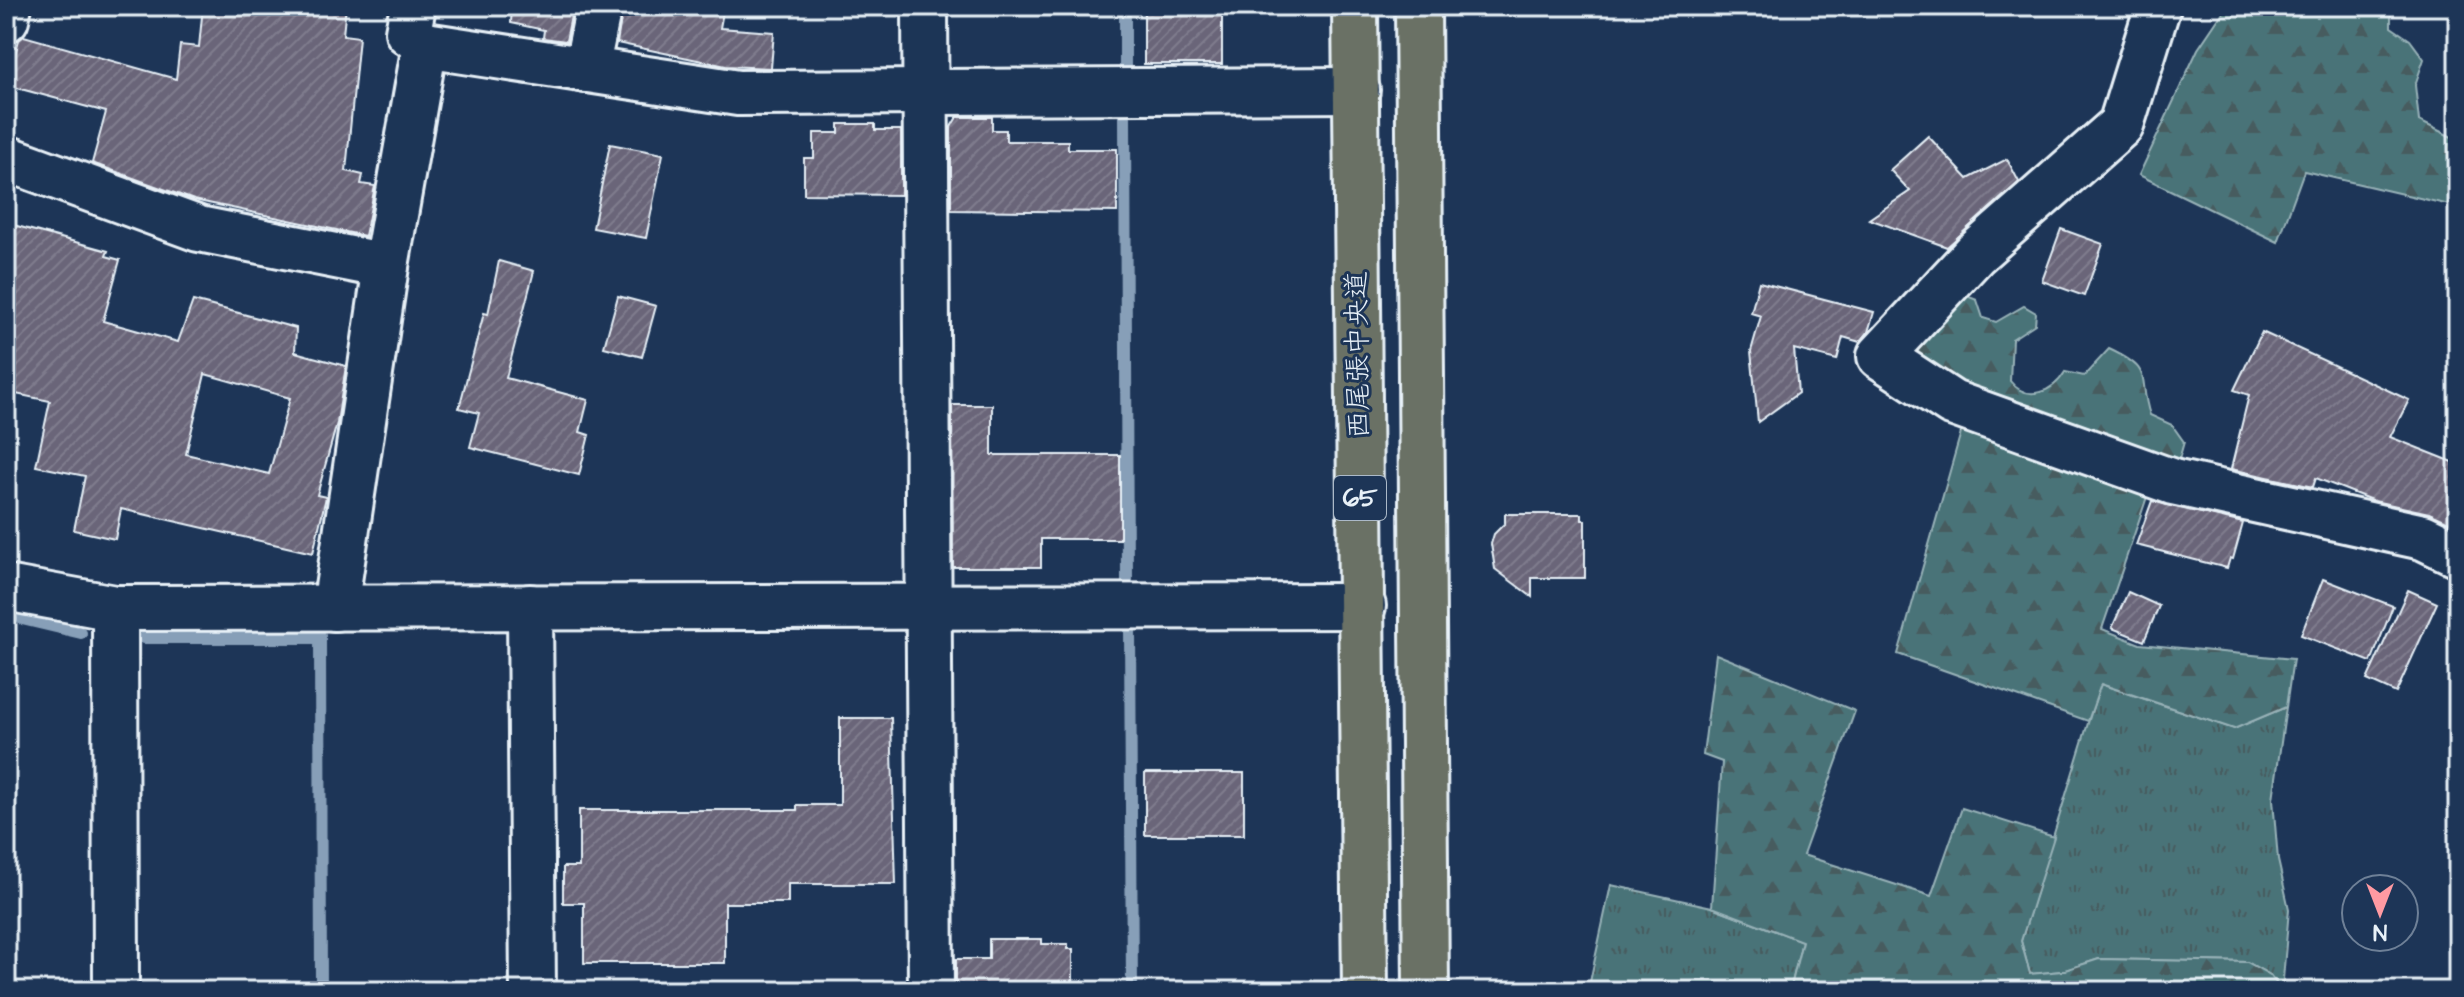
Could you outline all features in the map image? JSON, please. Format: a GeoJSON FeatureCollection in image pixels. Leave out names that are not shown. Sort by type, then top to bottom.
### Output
{"type":"FeatureCollection","features":[{"type":"Feature","properties":{"kind":"main road","name":"西尾張中央道"},"geometry":{"type":"LineString","coordinates":[[1355,6],[1365,991]]}},
{"type":"Feature","properties":{"kind":"main road","name":"65"},"geometry":{"type":"LineString","coordinates":[[1418,6],[1426,991]]}},
{"type":"Feature","properties":{"kind":"street"},"geometry":{"type":"LineString","coordinates":[[6,19],[9,6]]}},
{"type":"Feature","properties":{"kind":"street"},"geometry":{"type":"LineString","coordinates":[[586,70],[599,6]]}},
{"type":"Feature","properties":{"kind":"street"},"geometry":{"type":"LineString","coordinates":[[925,6],[931,991]]}},
{"type":"Feature","properties":{"kind":"street"},"geometry":{"type":"LineString","coordinates":[[2158,6],[2121,125],[1975,254],[1880,356],[1952,403],[2173,482],[2423,537],[2458,554]]}},
{"type":"Feature","properties":{"kind":"street"},"geometry":{"type":"LineString","coordinates":[[335,608],[419,25],[586,70],[738,93],[1357,90]]}},
{"type":"Feature","properties":{"kind":"street"},"geometry":{"type":"LineString","coordinates":[[6,158],[199,229],[386,266]]}},
{"type":"Feature","properties":{"kind":"street"},"geometry":{"type":"LineString","coordinates":[[6,588],[115,608],[1363,606]]}},
{"type":"Feature","properties":{"kind":"street"},"geometry":{"type":"LineString","coordinates":[[530,607],[533,991]]}},
{"type":"Feature","properties":{"kind":"street"},"geometry":{"type":"LineString","coordinates":[[115,608],[116,991]]}},
{"type":"Feature","properties":{"kind":"green space"},"geometry":{"type":"Polygon","coordinates":[[[2227,6],[2391,6],[2391,27],[2410,40],[2424,59],[2415,85],[2419,121],[2458,140],[2458,207],[2304,171],[2278,242],[2139,175],[2198,49],[2227,6]]]}},
{"type":"Feature","properties":{"kind":"green space"},"geometry":{"type":"Polygon","coordinates":[[[1954,291],[1977,300],[1983,318],[1996,322],[2024,306],[2036,313],[2035,324],[2012,339],[2010,381],[2024,392],[2047,389],[2065,372],[2084,376],[2109,349],[2133,363],[2142,376],[2150,415],[2172,425],[2184,442],[2176,470],[1961,393],[1908,356],[1954,291]]]}},
{"type":"Feature","properties":{"kind":"green space"},"geometry":{"type":"Polygon","coordinates":[[[1965,418],[2151,485],[2102,629],[2140,644],[2293,659],[2286,707],[2234,729],[2101,684],[2088,721],[1898,654],[1965,418]]]}},
{"type":"Feature","properties":{"kind":"green space"},"geometry":{"type":"Polygon","coordinates":[[[1716,654],[1855,711],[1803,855],[1931,896],[1962,808],[2054,837],[2021,941],[2030,974],[2062,971],[2099,959],[2247,962],[2270,975],[2282,991],[1790,991],[1802,941],[1712,907],[1722,762],[1703,755],[1716,654]]]}},
{"type":"Feature","properties":{"kind":"green space"},"geometry":{"type":"Polygon","coordinates":[[[2100,684],[2234,729],[2286,707],[2273,799],[2278,860],[2289,909],[2282,991],[2270,975],[2247,962],[2099,959],[2062,971],[2030,974],[2021,941],[2100,684]]]}},
{"type":"Feature","properties":{"kind":"green space"},"geometry":{"type":"Polygon","coordinates":[[[1611,885],[1712,907],[1802,941],[1790,991],[1588,991],[1611,885]]]}},
{"type":"Feature","properties":{"kind":"building"},"geometry":{"type":"Polygon","coordinates":[[[203,6],[346,6],[343,35],[359,37],[346,171],[363,175],[361,184],[375,186],[365,236],[194,200],[92,163],[106,112],[6,85],[19,40],[24,36],[176,79],[180,45],[199,47],[203,6]]]}},
{"type":"Feature","properties":{"kind":"building"},"geometry":{"type":"Polygon","coordinates":[[[512,6],[573,6],[566,41],[543,38],[544,30],[511,23],[512,6]]]}},
{"type":"Feature","properties":{"kind":"building"},"geometry":{"type":"Polygon","coordinates":[[[623,6],[724,6],[720,28],[774,32],[771,68],[726,66],[617,43],[623,6]]]}},
{"type":"Feature","properties":{"kind":"building"},"geometry":{"type":"Polygon","coordinates":[[[1144,6],[1222,6],[1222,64],[1144,64],[1144,6]]]}},
{"type":"Feature","properties":{"kind":"building"},"geometry":{"type":"Polygon","coordinates":[[[957,117],[992,117],[992,130],[1006,130],[1006,141],[1068,141],[1068,149],[1117,149],[1117,212],[951,210],[951,127],[957,117]]]}},
{"type":"Feature","properties":{"kind":"building"},"geometry":{"type":"Polygon","coordinates":[[[839,124],[875,124],[875,130],[901,130],[901,195],[804,194],[804,158],[814,158],[814,133],[839,133],[839,124]]]}},
{"type":"Feature","properties":{"kind":"building"},"geometry":{"type":"Polygon","coordinates":[[[1928,136],[1968,179],[2007,159],[2019,182],[1947,247],[1869,219],[1910,191],[1890,170],[1928,136]]]}},
{"type":"Feature","properties":{"kind":"building"},"geometry":{"type":"Polygon","coordinates":[[[610,144],[663,154],[646,238],[593,228],[610,144]]]}},
{"type":"Feature","properties":{"kind":"building"},"geometry":{"type":"Polygon","coordinates":[[[6,223],[108,251],[106,256],[120,260],[103,321],[178,342],[193,301],[296,328],[295,352],[346,366],[337,423],[317,495],[326,497],[313,553],[121,509],[115,539],[74,530],[85,476],[36,466],[50,401],[6,392],[6,223]],[[205,374],[186,454],[269,474],[290,398],[205,374]]]}},
{"type":"Feature","properties":{"kind":"building"},"geometry":{"type":"Polygon","coordinates":[[[2061,229],[2103,244],[2084,296],[2042,281],[2061,229]]]}},
{"type":"Feature","properties":{"kind":"building"},"geometry":{"type":"Polygon","coordinates":[[[499,261],[534,271],[506,378],[588,400],[580,432],[589,435],[579,475],[470,447],[479,413],[459,408],[484,313],[488,314],[499,261]]]}},
{"type":"Feature","properties":{"kind":"building"},"geometry":{"type":"Polygon","coordinates":[[[1759,282],[1874,312],[1868,332],[1860,342],[1843,337],[1837,360],[1794,349],[1798,393],[1758,422],[1751,351],[1761,316],[1751,313],[1759,282]]]}},
{"type":"Feature","properties":{"kind":"building"},"geometry":{"type":"Polygon","coordinates":[[[618,296],[656,306],[642,357],[604,347],[618,296]]]}},
{"type":"Feature","properties":{"kind":"building"},"geometry":{"type":"Polygon","coordinates":[[[2262,332],[2409,400],[2390,437],[2458,464],[2458,526],[2429,513],[2374,501],[2316,478],[2313,487],[2231,469],[2249,395],[2234,390],[2262,332]]]}},
{"type":"Feature","properties":{"kind":"building"},"geometry":{"type":"Polygon","coordinates":[[[952,405],[992,405],[992,455],[1120,455],[1120,539],[1041,539],[1041,567],[953,567],[952,405]]]}},
{"type":"Feature","properties":{"kind":"building"},"geometry":{"type":"Polygon","coordinates":[[[2152,501],[2243,523],[2233,559],[2230,558],[2227,568],[2136,545],[2152,501]]]}},
{"type":"Feature","properties":{"kind":"building"},"geometry":{"type":"Polygon","coordinates":[[[1505,514],[1582,514],[1582,520],[1585,520],[1585,578],[1532,578],[1532,597],[1495,569],[1491,544],[1494,534],[1505,523],[1505,514]]]}},
{"type":"Feature","properties":{"kind":"building"},"geometry":{"type":"Polygon","coordinates":[[[2323,579],[2393,606],[2371,662],[2301,635],[2323,579]]]}},
{"type":"Feature","properties":{"kind":"building"},"geometry":{"type":"Polygon","coordinates":[[[2408,590],[2437,603],[2396,693],[2367,680],[2408,590]]]}},
{"type":"Feature","properties":{"kind":"building"},"geometry":{"type":"Polygon","coordinates":[[[2128,592],[2159,606],[2144,641],[2112,628],[2128,592]]]}},
{"type":"Feature","properties":{"kind":"building"},"geometry":{"type":"Polygon","coordinates":[[[840,718],[891,718],[896,884],[788,884],[788,903],[725,903],[725,963],[584,963],[584,903],[563,903],[563,867],[579,867],[579,810],[797,810],[797,805],[840,805],[840,718]]]}},
{"type":"Feature","properties":{"kind":"building"},"geometry":{"type":"Polygon","coordinates":[[[1145,773],[1244,773],[1244,835],[1145,835],[1145,773]]]}},
{"type":"Feature","properties":{"kind":"building"},"geometry":{"type":"Polygon","coordinates":[[[989,939],[1042,939],[1042,944],[1068,944],[1068,949],[1073,949],[1073,991],[956,991],[956,959],[989,959],[989,939]]]}},
{"type":"Feature","properties":{"kind":"waterway"},"geometry":{"type":"LineString","coordinates":[[1125,6],[1125,71]]}},
{"type":"Feature","properties":{"kind":"waterway"},"geometry":{"type":"LineString","coordinates":[[1125,117],[1127,582]]}},
{"type":"Feature","properties":{"kind":"waterway"},"geometry":{"type":"LineString","coordinates":[[22,619],[81,633]]}},
{"type":"Feature","properties":{"kind":"waterway"},"geometry":{"type":"LineString","coordinates":[[1130,627],[1132,991]]}},
{"type":"Feature","properties":{"kind":"waterway"},"geometry":{"type":"LineString","coordinates":[[320,635],[321,991]]}},
{"type":"Feature","properties":{"kind":"waterway"},"geometry":{"type":"LineString","coordinates":[[144,638],[320,638]]}}]}
